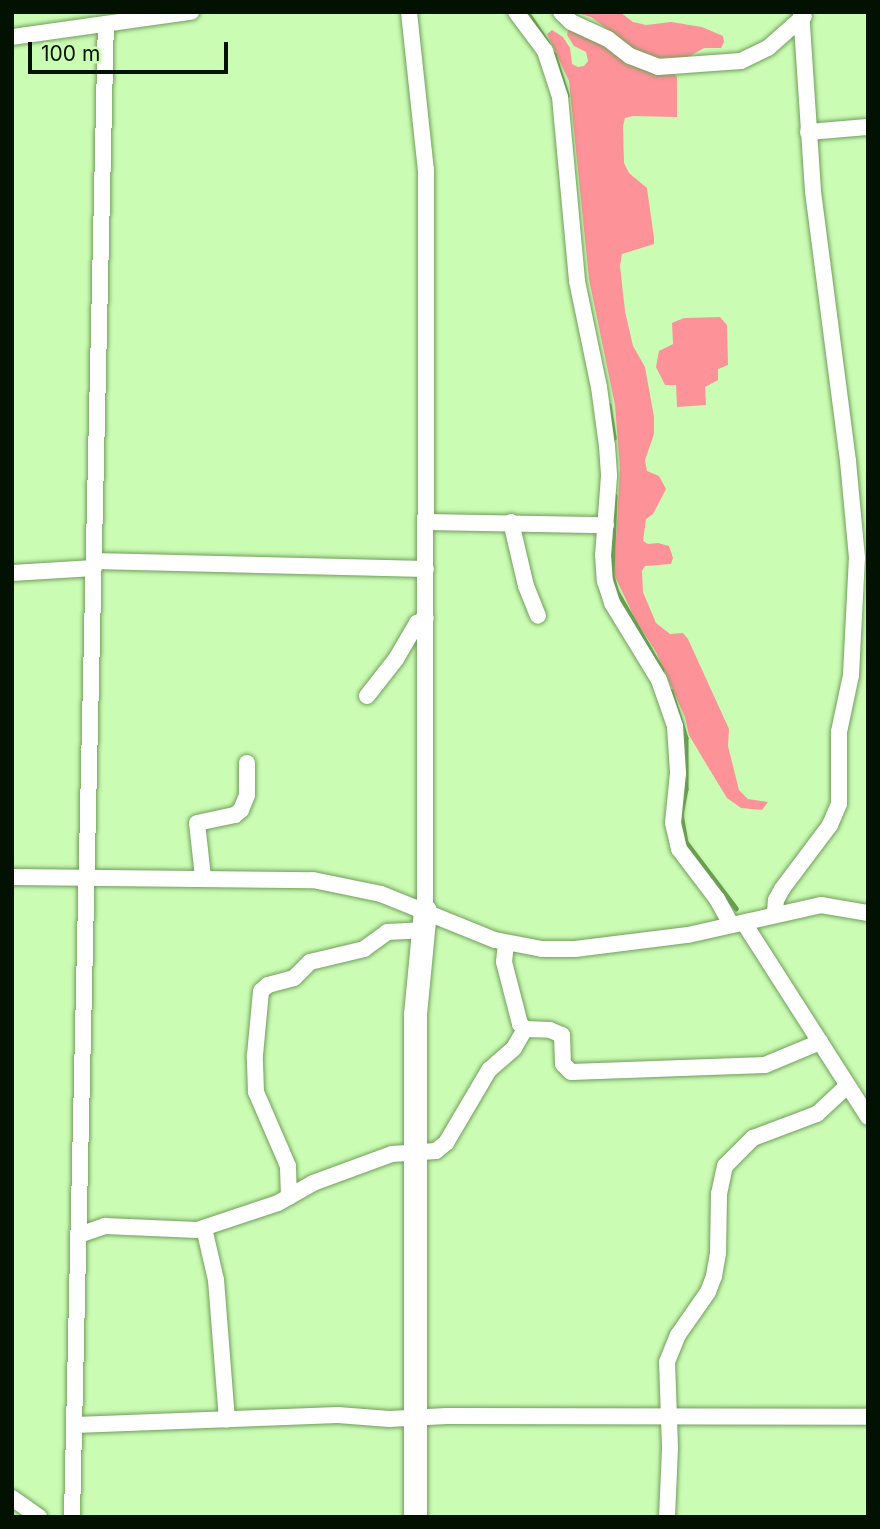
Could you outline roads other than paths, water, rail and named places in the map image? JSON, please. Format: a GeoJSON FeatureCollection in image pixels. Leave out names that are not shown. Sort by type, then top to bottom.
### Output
{"type":"FeatureCollection","features":[{"type":"Feature","properties":{"kind":"street"},"geometry":{"type":"LineString","coordinates":[[12,37],[191,12]]}},
{"type":"Feature","properties":{"kind":"street"},"geometry":{"type":"LineString","coordinates":[[409,12],[426,170],[423,920],[415,1014],[413,1152],[412,1418],[415,1517]]}},
{"type":"Feature","properties":{"kind":"street"},"geometry":{"type":"LineString","coordinates":[[516,12],[545,51],[560,97],[576,281],[604,419],[609,476],[604,569],[612,603],[659,680],[675,726],[678,774],[673,807],[675,839],[685,860],[738,924],[868,1117]]}},
{"type":"Feature","properties":{"kind":"street"},"geometry":{"type":"LineString","coordinates":[[561,12],[571,22],[608,39],[629,56],[658,67],[741,61],[768,48],[803,15]]}},
{"type":"Feature","properties":{"kind":"street"},"geometry":{"type":"LineString","coordinates":[[775,913],[776,900],[782,889],[830,825],[839,804],[839,732],[851,676],[857,558],[857,533],[813,191],[803,15]]}},
{"type":"Feature","properties":{"kind":"street"},"geometry":{"type":"LineString","coordinates":[[72,1517],[106,24]]}},
{"type":"Feature","properties":{"kind":"street"},"geometry":{"type":"LineString","coordinates":[[808,132],[868,127]]}},
{"type":"Feature","properties":{"kind":"street"},"geometry":{"type":"LineString","coordinates":[[426,522],[606,525]]}},
{"type":"Feature","properties":{"kind":"street"},"geometry":{"type":"LineString","coordinates":[[511,523],[526,586],[538,616]]}},
{"type":"Feature","properties":{"kind":"street"},"geometry":{"type":"LineString","coordinates":[[12,573],[94,565],[426,569]]}},
{"type":"Feature","properties":{"kind":"street"},"geometry":{"type":"LineString","coordinates":[[367,696],[396,659],[417,623],[426,618]]}},
{"type":"Feature","properties":{"kind":"street"},"geometry":{"type":"LineString","coordinates":[[203,877],[197,823],[235,815],[241,810],[247,795],[247,764]]}},
{"type":"Feature","properties":{"kind":"street"},"geometry":{"type":"LineString","coordinates":[[12,877],[313,880],[381,894],[423,920],[506,943],[542,949],[575,949],[688,935],[775,913],[821,905],[868,913]]}},
{"type":"Feature","properties":{"kind":"street"},"geometry":{"type":"LineString","coordinates":[[289,1197],[288,1166],[256,1092],[261,991],[268,985],[294,978],[307,963],[363,948],[387,932],[423,920]]}},
{"type":"Feature","properties":{"kind":"street"},"geometry":{"type":"LineString","coordinates":[[506,943],[504,962],[516,1016],[525,1029]]}},
{"type":"Feature","properties":{"kind":"street"},"geometry":{"type":"LineString","coordinates":[[525,1029],[558,1031],[562,1035],[563,1065],[577,1073],[765,1065],[820,1042]]}},
{"type":"Feature","properties":{"kind":"street"},"geometry":{"type":"LineString","coordinates":[[79,1235],[105,1226],[161,1226],[189,1231],[204,1228],[289,1197],[313,1183],[392,1154],[436,1151],[446,1143],[489,1070],[514,1048],[525,1029]]}},
{"type":"Feature","properties":{"kind":"street"},"geometry":{"type":"LineString","coordinates":[[667,1517],[669,1416],[666,1375],[669,1355],[678,1335],[708,1292],[717,1265],[719,1194],[725,1166],[753,1138],[817,1114],[847,1086]]}},
{"type":"Feature","properties":{"kind":"street"},"geometry":{"type":"LineString","coordinates":[[204,1228],[216,1280],[227,1420]]}},
{"type":"Feature","properties":{"kind":"street"},"geometry":{"type":"LineString","coordinates":[[75,1425],[338,1415],[412,1418],[868,1418]]}},
{"type":"Feature","properties":{"kind":"street"},"geometry":{"type":"LineString","coordinates":[[12,1498],[39,1517]]}},
{"type":"Feature","properties":{"kind":"waterway"},"geometry":{"type":"LineString","coordinates":[[527,12],[548,43]]}},
{"type":"Feature","properties":{"kind":"waterway"},"geometry":{"type":"LineString","coordinates":[[554,54],[567,95]]}},
{"type":"Feature","properties":{"kind":"waterway"},"geometry":{"type":"LineString","coordinates":[[609,405],[614,438]]}},
{"type":"Feature","properties":{"kind":"waterway"},"geometry":{"type":"LineString","coordinates":[[615,496],[612,575],[616,590],[662,670]]}},
{"type":"Feature","properties":{"kind":"waterway"},"geometry":{"type":"LineString","coordinates":[[671,691],[686,738],[686,789],[681,814],[686,842],[736,908]]}}]}
